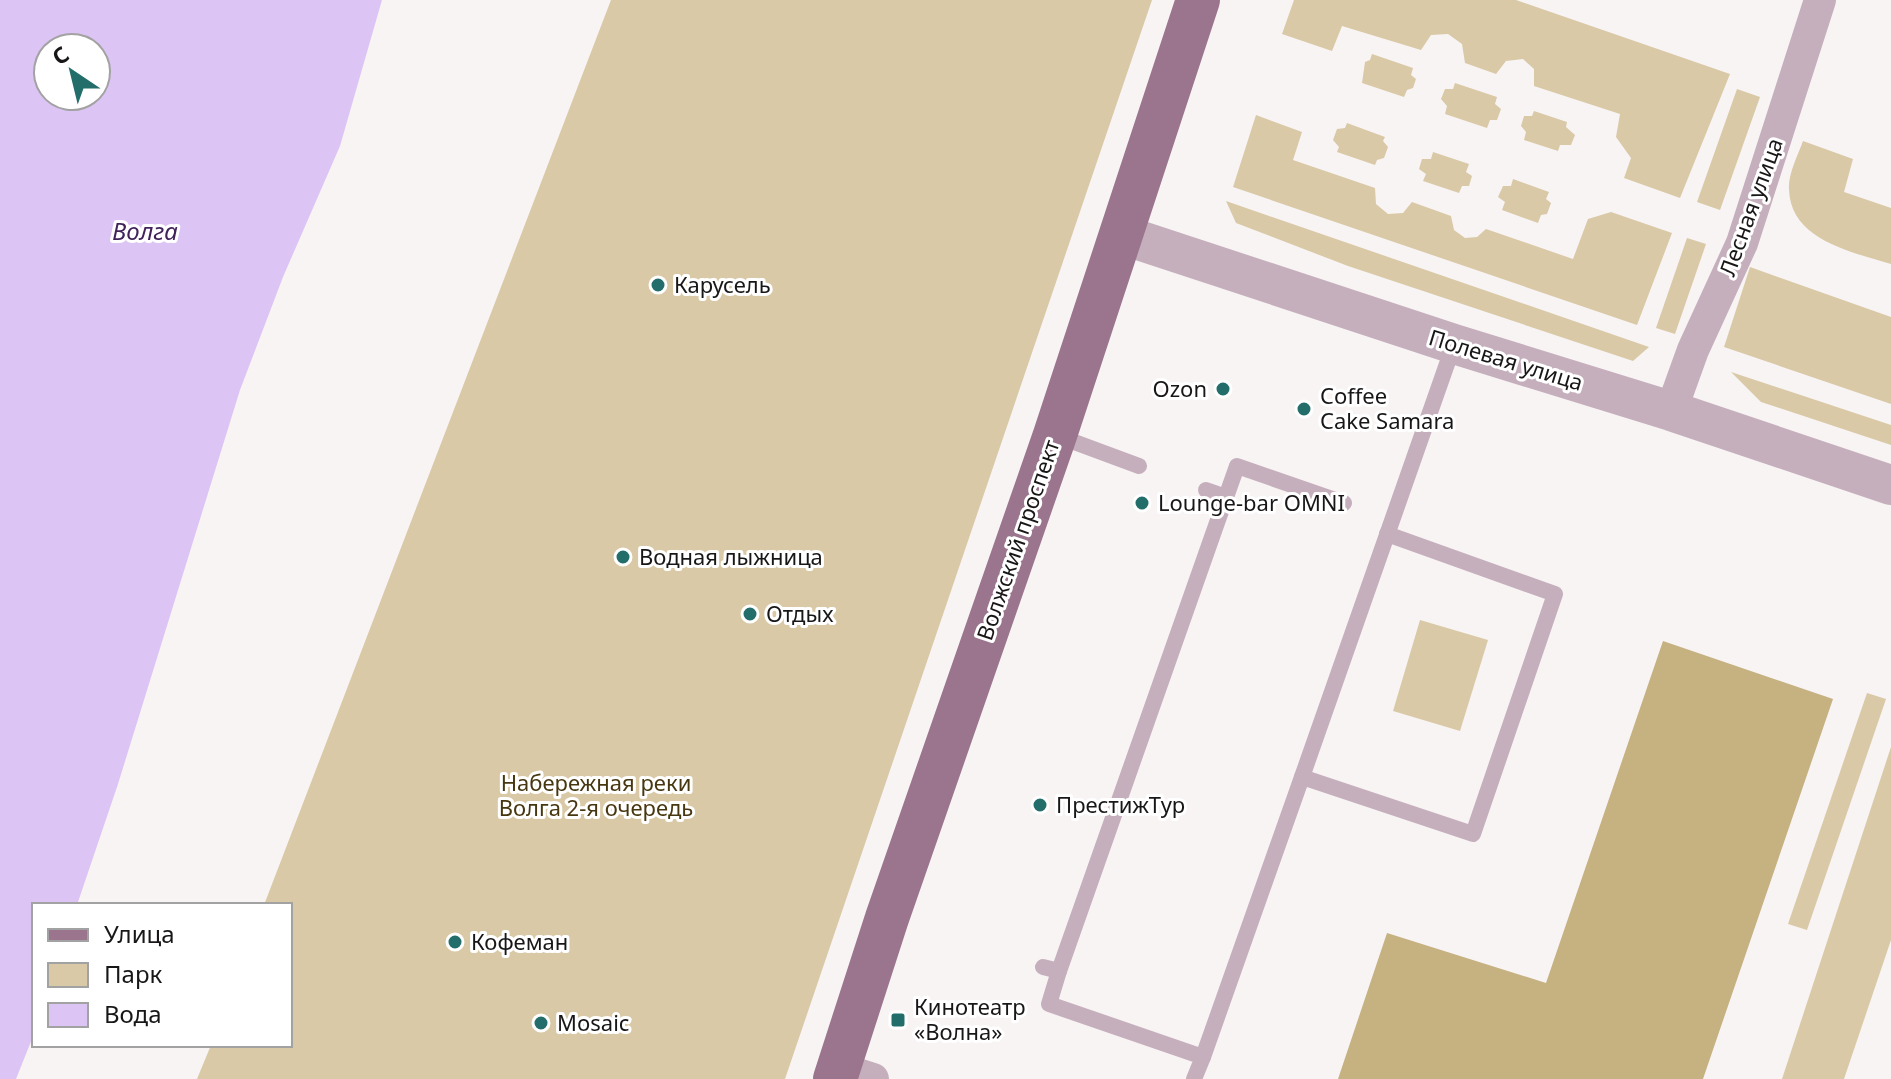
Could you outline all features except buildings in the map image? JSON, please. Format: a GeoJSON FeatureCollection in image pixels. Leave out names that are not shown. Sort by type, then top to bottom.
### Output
{"type":"FeatureCollection","features":[{"type":"Feature","properties":{"kind":"main road","name":"Волжский проспект"},"geometry":{"type":"LineString","coordinates":[[849,1075],[887,918],[1055,435],[1198,0]]}},
{"type":"Feature","properties":{"kind":"street","name":"Лесная улица"},"geometry":{"type":"LineString","coordinates":[[1671,411],[1693,350],[1742,243],[1820,0]]}},
{"type":"Feature","properties":{"kind":"street","name":"Полевая улица"},"geometry":{"type":"LineString","coordinates":[[1120,234],[1891,485]]}},
{"type":"Feature","properties":{"kind":"lane"},"geometry":{"type":"LineString","coordinates":[[1194,1079],[1454,344]]}},
{"type":"Feature","properties":{"kind":"lane"},"geometry":{"type":"LineString","coordinates":[[1055,435],[1139,466]]}},
{"type":"Feature","properties":{"kind":"lane"},"geometry":{"type":"LineString","coordinates":[[1203,1057],[1049,1004],[1051,969],[1237,466],[1344,503]]}},
{"type":"Feature","properties":{"kind":"lane"},"geometry":{"type":"LineString","coordinates":[[1206,490],[1226,497]]}},
{"type":"Feature","properties":{"kind":"lane"},"geometry":{"type":"LineString","coordinates":[[1302,777],[1473,834],[1555,594],[1387,534]]}},
{"type":"Feature","properties":{"kind":"green space","name":"Набережная реки Волга 2-я очередь"},"geometry":{"type":"Polygon","coordinates":[[[611,0],[1152,0],[785,1079],[197,1079],[210,1047],[292,1047],[292,903],[265,903],[611,0]]]}},
{"type":"Feature","properties":{"kind":"green space"},"geometry":{"type":"Polygon","coordinates":[[[1294,0],[1516,0],[1730,74],[1680,198],[1624,178],[1631,158],[1616,137],[1620,114],[1534,86],[1534,69],[1523,59],[1506,61],[1496,74],[1465,63],[1462,44],[1448,34],[1431,35],[1421,50],[1342,26],[1332,51],[1282,34],[1294,0]]]}},
{"type":"Feature","properties":{"kind":"green space"},"geometry":{"type":"Polygon","coordinates":[[[1372,54],[1413,68],[1411,75],[1416,79],[1413,88],[1407,90],[1404,97],[1362,83],[1365,62],[1370,60],[1372,54]]]}},
{"type":"Feature","properties":{"kind":"green space"},"geometry":{"type":"Polygon","coordinates":[[[1455,83],[1497,97],[1495,104],[1501,109],[1497,120],[1490,120],[1487,128],[1445,114],[1447,106],[1441,99],[1445,89],[1453,89],[1455,83]]]}},
{"type":"Feature","properties":{"kind":"green space"},"geometry":{"type":"Polygon","coordinates":[[[1737,89],[1760,97],[1720,210],[1697,202],[1737,89]]]}},
{"type":"Feature","properties":{"kind":"green space"},"geometry":{"type":"Polygon","coordinates":[[[1534,111],[1567,122],[1566,127],[1575,135],[1571,145],[1560,145],[1558,151],[1524,140],[1526,132],[1521,126],[1524,116],[1532,116],[1534,111]]]}},
{"type":"Feature","properties":{"kind":"green space"},"geometry":{"type":"Polygon","coordinates":[[[1256,115],[1302,132],[1293,160],[1375,188],[1376,204],[1388,214],[1403,213],[1412,202],[1451,216],[1454,230],[1465,238],[1477,237],[1486,229],[1573,259],[1588,219],[1611,212],[1672,233],[1637,325],[1233,187],[1256,115]]]}},
{"type":"Feature","properties":{"kind":"green space"},"geometry":{"type":"Polygon","coordinates":[[[1347,123],[1385,137],[1383,141],[1388,147],[1384,158],[1377,160],[1375,165],[1337,152],[1339,147],[1333,140],[1337,129],[1345,128],[1347,123]]]}},
{"type":"Feature","properties":{"kind":"green space"},"geometry":{"type":"Polygon","coordinates":[[[1803,141],[1853,159],[1844,192],[1891,208],[1891,264],[1826,241],[1800,221],[1792,206],[1789,183],[1803,141]]]}},
{"type":"Feature","properties":{"kind":"green space"},"geometry":{"type":"Polygon","coordinates":[[[1433,152],[1469,164],[1466,172],[1472,176],[1469,186],[1462,186],[1459,193],[1423,181],[1426,174],[1419,169],[1422,159],[1431,159],[1433,152]]]}},
{"type":"Feature","properties":{"kind":"green space"},"geometry":{"type":"Polygon","coordinates":[[[1513,179],[1549,192],[1546,199],[1551,203],[1547,214],[1541,215],[1538,223],[1502,210],[1505,202],[1498,197],[1503,186],[1511,186],[1513,179]]]}},
{"type":"Feature","properties":{"kind":"green space"},"geometry":{"type":"Polygon","coordinates":[[[1226,201],[1649,347],[1633,361],[1348,266],[1236,223],[1226,201]]]}},
{"type":"Feature","properties":{"kind":"green space"},"geometry":{"type":"Polygon","coordinates":[[[1687,238],[1706,244],[1675,334],[1656,328],[1687,238]]]}},
{"type":"Feature","properties":{"kind":"green space"},"geometry":{"type":"Polygon","coordinates":[[[1750,267],[1891,317],[1891,404],[1724,347],[1750,267]]]}},
{"type":"Feature","properties":{"kind":"green space"},"geometry":{"type":"Polygon","coordinates":[[[1731,372],[1891,425],[1891,445],[1761,402],[1731,372]]]}},
{"type":"Feature","properties":{"kind":"green space"},"geometry":{"type":"Polygon","coordinates":[[[1420,620],[1488,640],[1460,731],[1393,711],[1420,620]]]}},
{"type":"Feature","properties":{"kind":"green space"},"geometry":{"type":"Polygon","coordinates":[[[1867,693],[1886,699],[1807,930],[1788,924],[1867,693]]]}},
{"type":"Feature","properties":{"kind":"green space"},"geometry":{"type":"Polygon","coordinates":[[[1891,747],[1891,940],[1844,1079],[1782,1079],[1891,747]]]}},
{"type":"Feature","properties":{"kind":"shaded area"},"geometry":{"type":"Polygon","coordinates":[[[1663,641],[1833,699],[1703,1079],[1338,1079],[1387,933],[1546,983],[1663,641]]]}},
{"type":"Feature","properties":{"kind":"water","name":"Волга"},"geometry":{"type":"Polygon","coordinates":[[[0,0],[382,0],[340,146],[283,277],[240,390],[118,784],[78,903],[32,903],[32,1039],[16,1079],[0,1079],[0,0]]]}},
{"type":"Feature","properties":{"kind":"place","name":"Карусель"},"geometry":{"type":"Point","coordinates":[658,285]}},
{"type":"Feature","properties":{"kind":"place","name":"Ozon"},"geometry":{"type":"Point","coordinates":[1223,389]}},
{"type":"Feature","properties":{"kind":"place","name":"Coffee Cake Samara"},"geometry":{"type":"Point","coordinates":[1304,409]}},
{"type":"Feature","properties":{"kind":"place","name":"Lounge-bar OMNI"},"geometry":{"type":"Point","coordinates":[1142,503]}},
{"type":"Feature","properties":{"kind":"place","name":"Водная лыжница"},"geometry":{"type":"Point","coordinates":[623,557]}},
{"type":"Feature","properties":{"kind":"place","name":"Отдых"},"geometry":{"type":"Point","coordinates":[750,614]}},
{"type":"Feature","properties":{"kind":"place","name":"ПрестижТур"},"geometry":{"type":"Point","coordinates":[1040,805]}},
{"type":"Feature","properties":{"kind":"place","name":"Кофеман"},"geometry":{"type":"Point","coordinates":[455,942]}},
{"type":"Feature","properties":{"kind":"place","name":"Кинотеатр «Волна»"},"geometry":{"type":"Point","coordinates":[898,1020]}},
{"type":"Feature","properties":{"kind":"place","name":"Mosaic"},"geometry":{"type":"Point","coordinates":[541,1023]}}]}
